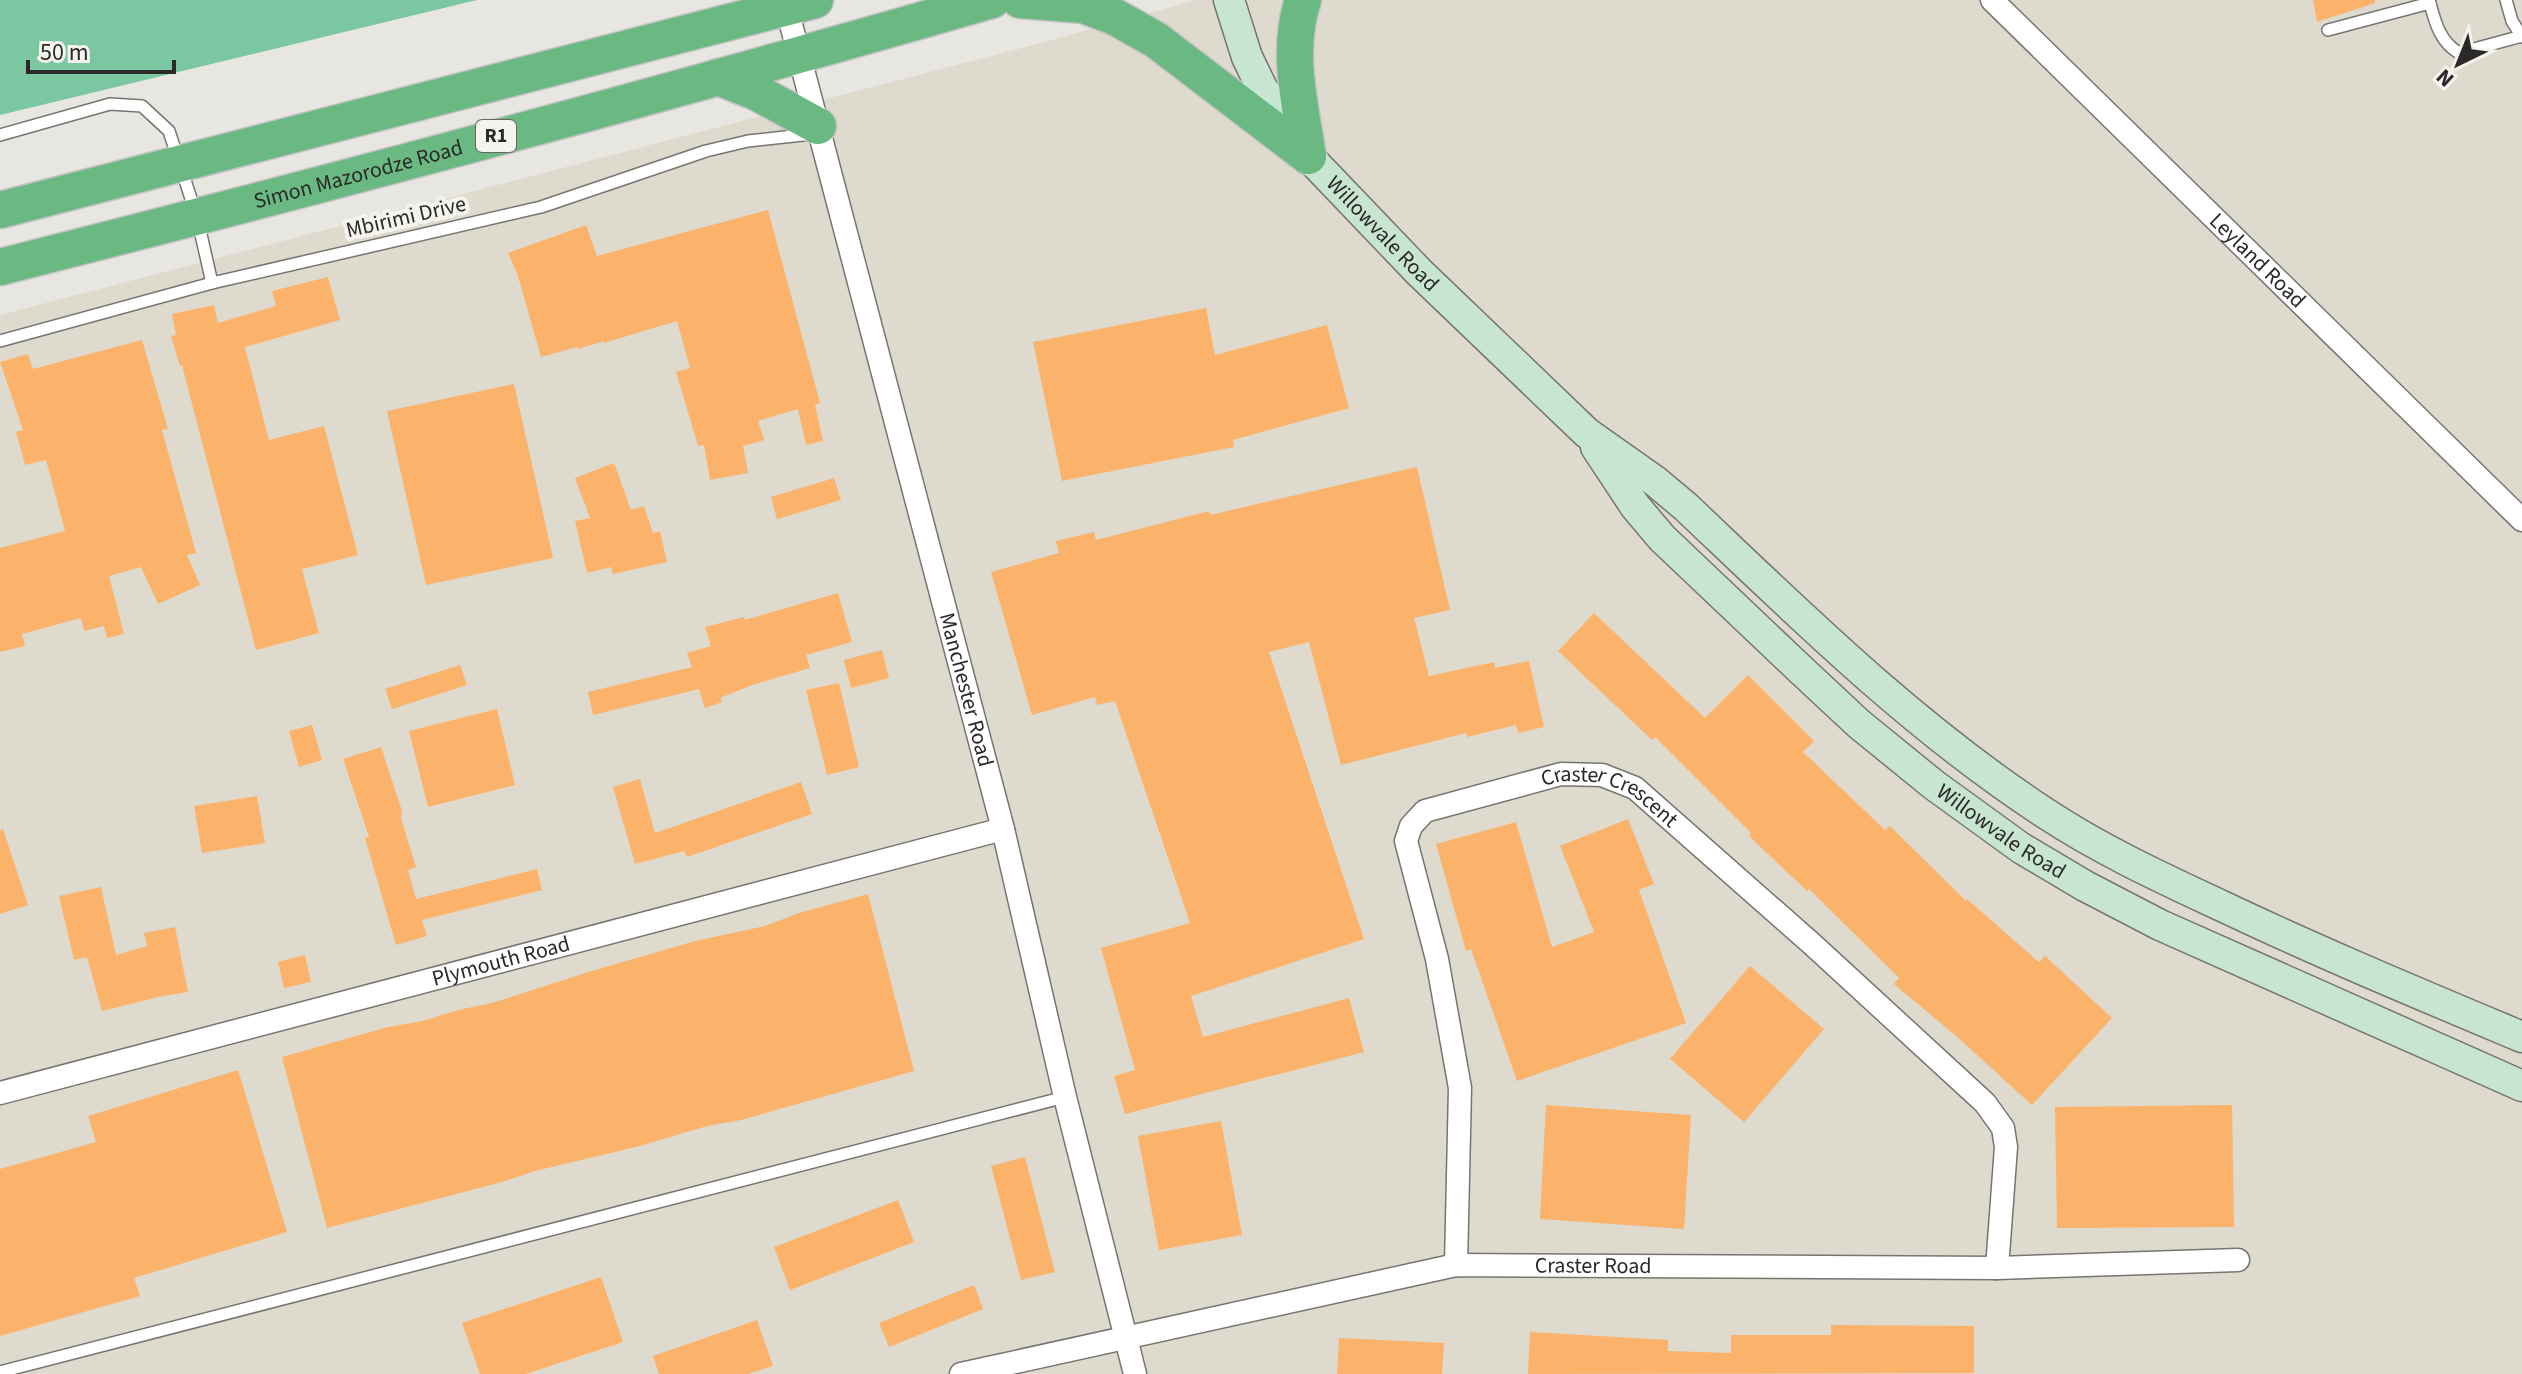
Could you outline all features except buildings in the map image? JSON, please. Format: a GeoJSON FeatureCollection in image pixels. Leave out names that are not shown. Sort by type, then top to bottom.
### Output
{"type":"FeatureCollection","features":[{"type":"Feature","properties":{"kind":"highway","name":"Simon Mazorodze Road"},"geometry":{"type":"LineString","coordinates":[[0,267],[798,56],[992,0]]}},
{"type":"Feature","properties":{"kind":"highway"},"geometry":{"type":"LineString","coordinates":[[1020,0],[1083,5],[1115,17],[1156,40],[1308,156]]}},
{"type":"Feature","properties":{"kind":"highway"},"geometry":{"type":"LineString","coordinates":[[1303,0],[1295,34],[1295,70],[1308,156]]}},
{"type":"Feature","properties":{"kind":"highway","name":"R1"},"geometry":{"type":"LineString","coordinates":[[0,210],[801,4]]}},
{"type":"Feature","properties":{"kind":"highway"},"geometry":{"type":"LineString","coordinates":[[609,55],[683,64],[773,41],[798,56]]}},
{"type":"Feature","properties":{"kind":"highway"},"geometry":{"type":"LineString","coordinates":[[718,77],[756,92],[819,130]]}},
{"type":"Feature","properties":{"kind":"main road","name":"Willowvale Road"},"geometry":{"type":"LineString","coordinates":[[1229,0],[1247,57],[1262,88],[1308,156],[1419,272],[1587,433],[1686,507],[1886,694],[1964,756],[2046,814],[2105,849],[2334,958],[2522,1037]]}},
{"type":"Feature","properties":{"kind":"main road","name":"Willowvale Road"},"geometry":{"type":"LineString","coordinates":[[1587,433],[1635,506],[1662,538],[1859,724],[1934,785],[2021,848],[2160,925],[2522,1086]]}},
{"type":"Feature","properties":{"kind":"street","name":"Leyland Road"},"geometry":{"type":"LineString","coordinates":[[1992,0],[2522,520]]}},
{"type":"Feature","properties":{"kind":"street","name":"Manchester Road"},"geometry":{"type":"LineString","coordinates":[[801,4],[798,56],[1003,829],[1065,1097],[1135,1374]]}},
{"type":"Feature","properties":{"kind":"street","name":"Craster Crescent"},"geometry":{"type":"LineString","coordinates":[[1456,1265],[1460,1088],[1437,959],[1406,841],[1411,826],[1425,811],[1561,774],[1602,775],[1635,788],[1812,944],[1985,1103],[2003,1128],[2006,1147],[1997,1268]]}},
{"type":"Feature","properties":{"kind":"street","name":"Plymouth Road"},"geometry":{"type":"LineString","coordinates":[[0,1093],[1003,829]]}},
{"type":"Feature","properties":{"kind":"street","name":"Craster Road"},"geometry":{"type":"LineString","coordinates":[[961,1374],[1456,1265],[1997,1268],[2238,1260]]}},
{"type":"Feature","properties":{"kind":"lane"},"geometry":{"type":"LineString","coordinates":[[2328,30],[2429,2],[2437,29],[2446,43],[2459,53],[2522,36],[2512,21],[2506,0]]}},
{"type":"Feature","properties":{"kind":"lane"},"geometry":{"type":"LineString","coordinates":[[0,135],[110,104],[142,106],[169,131],[197,217],[212,283]]}},
{"type":"Feature","properties":{"kind":"lane","name":"Mbirimi Drive"},"geometry":{"type":"LineString","coordinates":[[0,341],[212,283],[541,207],[706,151],[819,130]]}},
{"type":"Feature","properties":{"kind":"lane"},"geometry":{"type":"LineString","coordinates":[[0,1372],[1065,1097]]}},
{"type":"Feature","properties":{"kind":"shaded area"},"geometry":{"type":"Polygon","coordinates":[[[1196,0],[2522,0],[2522,1374],[0,1374],[0,315],[1196,0]]]}},
{"type":"Feature","properties":{"kind":"green space"},"geometry":{"type":"Polygon","coordinates":[[[0,0],[477,0],[0,115],[0,0]]]}}]}
